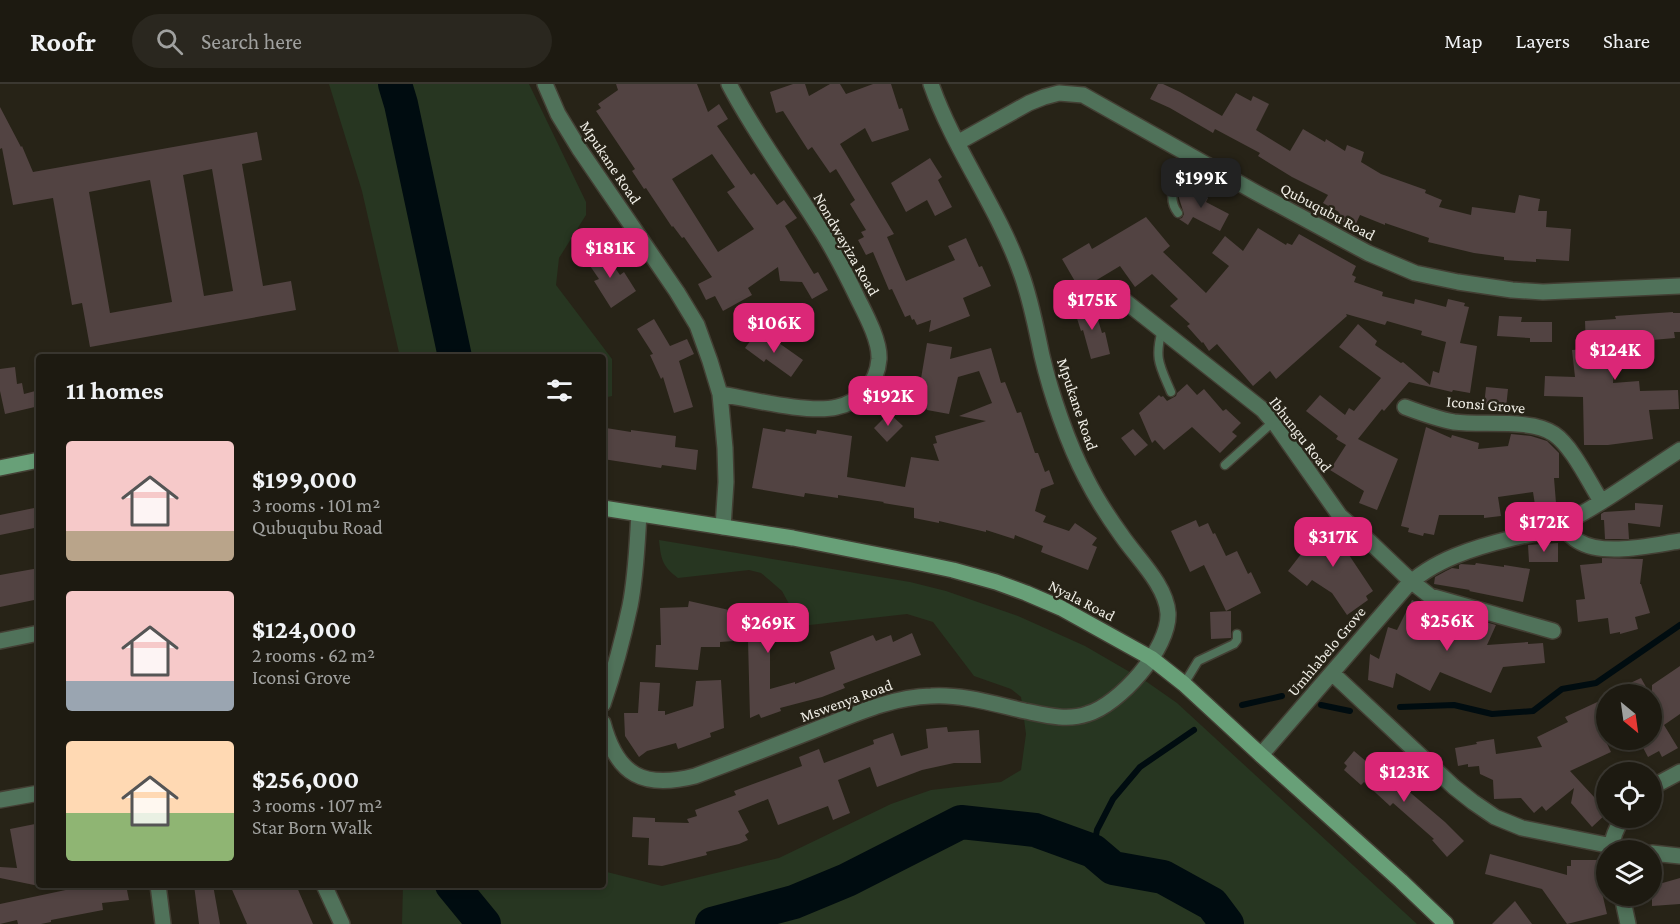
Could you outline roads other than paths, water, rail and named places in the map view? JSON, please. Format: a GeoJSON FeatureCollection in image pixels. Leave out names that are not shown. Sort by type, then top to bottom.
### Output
{"type":"FeatureCollection","features":[{"type":"Feature","properties":{"kind":"street","name":"Mpukane Road"},"geometry":{"type":"LineString","coordinates":[[545,84],[558,114],[580,150],[697,325],[720,394],[726,448],[723,527]]}},
{"type":"Feature","properties":{"kind":"street","name":"Nondwayiza Road"},"geometry":{"type":"LineString","coordinates":[[720,394],[797,407],[835,408],[848,404],[861,396],[870,386],[879,358],[865,313],[842,265],[742,109],[729,84]]}},
{"type":"Feature","properties":{"kind":"street","name":"Mpukane Road"},"geometry":{"type":"LineString","coordinates":[[931,84],[957,143],[1000,223],[1021,272],[1031,304],[1051,390],[1085,477],[1122,537],[1160,588],[1166,600],[1168,624],[1151,658]]}},
{"type":"Feature","properties":{"kind":"street","name":"Qubuqubu Road"},"geometry":{"type":"LineString","coordinates":[[957,143],[1044,97],[1059,93],[1083,95],[1368,253],[1415,273],[1458,282],[1543,292],[1680,286]]}},
{"type":"Feature","properties":{"kind":"street","name":"Ibhungu Road"},"geometry":{"type":"LineString","coordinates":[[1121,298],[1263,410],[1340,516],[1430,596],[1553,631]]}},
{"type":"Feature","properties":{"kind":"street","name":"Iconsi Grove"},"geometry":{"type":"LineString","coordinates":[[1405,407],[1432,417],[1455,422],[1521,424],[1547,430],[1568,447],[1601,501]]}},
{"type":"Feature","properties":{"kind":"street","name":"Umhlabelo Grove"},"geometry":{"type":"LineString","coordinates":[[1261,755],[1411,581],[1425,571],[1456,556],[1561,525],[1680,450]]}},
{"type":"Feature","properties":{"kind":"street"},"geometry":{"type":"LineString","coordinates":[[0,468],[36,461]]}},
{"type":"Feature","properties":{"kind":"street","name":"Nyala Road"},"geometry":{"type":"LineString","coordinates":[[606,508],[793,538],[920,562],[996,582],[1061,608],[1151,658],[1185,684],[1446,924]]}},
{"type":"Feature","properties":{"kind":"street"},"geometry":{"type":"LineString","coordinates":[[606,696],[614,674],[630,605],[637,556],[639,514]]}},
{"type":"Feature","properties":{"kind":"street"},"geometry":{"type":"LineString","coordinates":[[1561,525],[1577,541],[1591,547],[1614,549],[1680,541]]}},
{"type":"Feature","properties":{"kind":"street"},"geometry":{"type":"LineString","coordinates":[[0,641],[36,634]]}},
{"type":"Feature","properties":{"kind":"street","name":"Mswenya Road"},"geometry":{"type":"LineString","coordinates":[[606,732],[618,761],[627,770],[649,780],[662,782],[679,780],[705,773],[868,710],[908,698],[947,695],[1051,716],[1074,717],[1089,714],[1113,701],[1151,658]]}},
{"type":"Feature","properties":{"kind":"street"},"geometry":{"type":"LineString","coordinates":[[1332,673],[1454,787],[1495,817],[1522,828],[1596,844]]}},
{"type":"Feature","properties":{"kind":"street"},"geometry":{"type":"LineString","coordinates":[[1662,782],[1680,772]]}},
{"type":"Feature","properties":{"kind":"street"},"geometry":{"type":"LineString","coordinates":[[0,800],[36,794]]}},
{"type":"Feature","properties":{"kind":"street"},"geometry":{"type":"LineString","coordinates":[[1662,854],[1680,856]]}},
{"type":"Feature","properties":{"kind":"street"},"geometry":{"type":"LineString","coordinates":[[158,888],[163,924]]}},
{"type":"Feature","properties":{"kind":"street"},"geometry":{"type":"LineString","coordinates":[[325,888],[342,924]]}},
{"type":"Feature","properties":{"kind":"street"},"geometry":{"type":"LineString","coordinates":[[1624,906],[1628,924]]}},
{"type":"Feature","properties":{"kind":"lane"},"geometry":{"type":"LineString","coordinates":[[1178,213],[1173,205],[1172,195],[1186,154]]}},
{"type":"Feature","properties":{"kind":"lane"},"geometry":{"type":"LineString","coordinates":[[1162,330],[1158,345],[1158,358],[1171,392]]}},
{"type":"Feature","properties":{"kind":"lane"},"geometry":{"type":"LineString","coordinates":[[1225,465],[1273,423]]}},
{"type":"Feature","properties":{"kind":"lane"},"geometry":{"type":"LineString","coordinates":[[1185,684],[1198,661],[1234,644],[1237,634]]}},
{"type":"Feature","properties":{"kind":"waterway"},"geometry":{"type":"LineString","coordinates":[[395,84],[454,354]]}},
{"type":"Feature","properties":{"kind":"waterway"},"geometry":{"type":"LineString","coordinates":[[1400,707],[1454,705],[1492,714],[1533,711],[1562,689],[1596,683],[1680,625]]}},
{"type":"Feature","properties":{"kind":"waterway"},"geometry":{"type":"LineString","coordinates":[[1242,705],[1282,696]]}},
{"type":"Feature","properties":{"kind":"waterway"},"geometry":{"type":"LineString","coordinates":[[1321,705],[1350,711]]}},
{"type":"Feature","properties":{"kind":"waterway"},"geometry":{"type":"LineString","coordinates":[[1093,851],[1097,830],[1113,799],[1140,767],[1194,730]]}},
{"type":"Feature","properties":{"kind":"waterway"},"geometry":{"type":"LineString","coordinates":[[712,924],[794,902],[847,880],[961,822],[1035,830],[1093,851],[1113,868],[1163,877],[1212,904],[1227,924]]}},
{"type":"Feature","properties":{"kind":"waterway"},"geometry":{"type":"LineString","coordinates":[[454,888],[484,924]]}}]}
